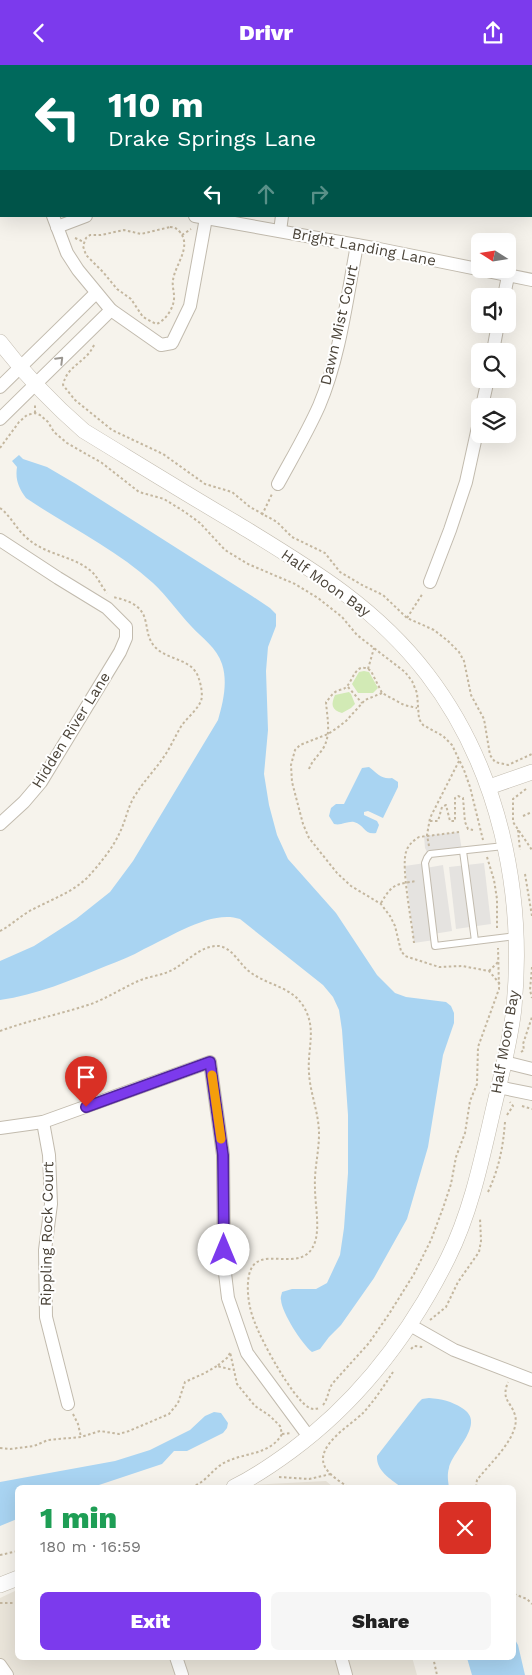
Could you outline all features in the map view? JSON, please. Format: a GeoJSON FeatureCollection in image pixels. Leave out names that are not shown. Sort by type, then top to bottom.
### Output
{"type":"FeatureCollection","features":[{"type":"Feature","properties":{"kind":"street"},"geometry":{"type":"LineString","coordinates":[[81,217],[55,222],[67,253],[110,310],[161,345],[172,343],[190,306],[201,217]]}},
{"type":"Feature","properties":{"kind":"street","name":"Bright Landing Lane"},"geometry":{"type":"LineString","coordinates":[[201,217],[357,245],[471,268]]}},
{"type":"Feature","properties":{"kind":"street"},"geometry":{"type":"LineString","coordinates":[[280,231],[282,217]]}},
{"type":"Feature","properties":{"kind":"street","name":"Dawn Mist Court"},"geometry":{"type":"LineString","coordinates":[[278,484],[320,404],[343,323],[357,245]]}},
{"type":"Feature","properties":{"kind":"street","name":"Bright Landing Lane"},"geometry":{"type":"LineString","coordinates":[[516,277],[532,280]]}},
{"type":"Feature","properties":{"kind":"street"},"geometry":{"type":"LineString","coordinates":[[0,387],[96,293]]}},
{"type":"Feature","properties":{"kind":"street"},"geometry":{"type":"LineString","coordinates":[[0,419],[110,310]]}},
{"type":"Feature","properties":{"kind":"street","name":"Half Moon Bay"},"geometry":{"type":"LineString","coordinates":[[0,342],[20,368],[56,407],[84,431],[314,571],[354,600],[400,642],[426,673],[448,704],[467,737],[489,787],[511,874],[517,936],[513,1012],[504,1062],[475,1186],[449,1256],[410,1325],[380,1366],[340,1411],[309,1437],[255,1477],[238,1485]]}},
{"type":"Feature","properties":{"kind":"street"},"geometry":{"type":"LineString","coordinates":[[430,582],[466,482],[475,443]]}},
{"type":"Feature","properties":{"kind":"street","name":"Hidden River Lane"},"geometry":{"type":"LineString","coordinates":[[0,540],[107,608],[126,627],[126,638],[120,652],[41,782],[24,802],[0,824]]}},
{"type":"Feature","properties":{"kind":"street"},"geometry":{"type":"LineString","coordinates":[[489,787],[531,779]]}},
{"type":"Feature","properties":{"kind":"street"},"geometry":{"type":"LineString","coordinates":[[0,1127],[43,1122],[210,1062],[223,1155],[224,1265],[228,1298],[247,1353],[309,1437]]}},
{"type":"Feature","properties":{"kind":"street"},"geometry":{"type":"LineString","coordinates":[[504,1062],[532,1069]]}},
{"type":"Feature","properties":{"kind":"street"},"geometry":{"type":"LineString","coordinates":[[498,1087],[532,1094]]}},
{"type":"Feature","properties":{"kind":"street","name":"Rippling Rock Court"},"geometry":{"type":"LineString","coordinates":[[43,1122],[49,1155],[51,1204],[45,1250],[46,1317],[68,1404]]}},
{"type":"Feature","properties":{"kind":"street"},"geometry":{"type":"LineString","coordinates":[[410,1325],[454,1350],[532,1379]]}},
{"type":"Feature","properties":{"kind":"street"},"geometry":{"type":"LineString","coordinates":[[0,1585],[15,1579]]}},
{"type":"Feature","properties":{"kind":"street"},"geometry":{"type":"LineString","coordinates":[[177,1660],[182,1675]]}},
{"type":"Feature","properties":{"kind":"street"},"geometry":{"type":"LineString","coordinates":[[342,1660],[346,1675]]}},
{"type":"Feature","properties":{"kind":"street"},"geometry":{"type":"LineString","coordinates":[[0,1665],[7,1675]]}},
{"type":"Feature","properties":{"kind":"lane"},"geometry":{"type":"LineString","coordinates":[[505,846],[430,854],[427,858],[425,863],[434,946],[517,936]]}},
{"type":"Feature","properties":{"kind":"lane"},"geometry":{"type":"LineString","coordinates":[[463,851],[475,941]]}},
{"type":"Feature","properties":{"kind":"path"},"geometry":{"type":"LineString","coordinates":[[170,227],[178,229],[182,235],[185,246],[184,251],[173,278],[174,299],[172,306],[164,320],[156,324],[147,320],[131,299],[117,289],[86,255],[83,246],[86,238],[90,235],[101,235],[124,230],[141,234],[170,227]]}},
{"type":"Feature","properties":{"kind":"path"},"geometry":{"type":"LineString","coordinates":[[0,448],[19,422],[27,415],[35,413],[40,415],[48,421],[54,433],[67,443],[102,463],[139,492],[164,499],[185,512],[200,523],[225,550],[248,564],[295,584],[318,598],[342,617],[357,635],[405,672],[412,681],[416,693],[417,708],[423,725],[452,745],[470,787],[482,830],[484,848],[494,880],[497,899],[496,920],[500,985],[478,1047],[476,1083],[470,1101],[465,1133],[456,1157],[448,1193],[431,1240],[414,1274],[369,1343],[332,1384],[326,1401],[320,1408],[313,1410],[306,1407],[297,1396],[272,1359],[255,1323],[249,1301],[247,1283],[250,1268],[258,1261],[267,1258],[290,1260],[302,1258],[310,1252],[317,1233],[315,1184],[319,1133],[308,1069],[311,1024],[301,1003],[283,987],[261,979],[250,972],[237,960],[231,951],[218,946],[208,947],[167,972],[137,981],[91,1004],[0,1031]]}},
{"type":"Feature","properties":{"kind":"path"},"geometry":{"type":"LineString","coordinates":[[262,515],[278,484]]}},
{"type":"Feature","properties":{"kind":"path"},"geometry":{"type":"LineString","coordinates":[[0,509],[35,544],[92,571],[109,595],[135,605],[142,613],[146,632],[156,648],[164,655],[190,665],[197,674],[202,697],[200,703],[183,725],[162,760],[134,796],[121,831],[113,845],[86,879],[0,931]]}},
{"type":"Feature","properties":{"kind":"path"},"geometry":{"type":"LineString","coordinates":[[407,618],[430,582]]}},
{"type":"Feature","properties":{"kind":"path"},"geometry":{"type":"LineString","coordinates":[[368,669],[374,648]]}},
{"type":"Feature","properties":{"kind":"path"},"geometry":{"type":"LineString","coordinates":[[309,769],[311,763],[323,749],[328,734],[326,702],[335,692],[348,687],[356,671],[368,669],[371,671],[382,693],[404,705],[417,708]]}},
{"type":"Feature","properties":{"kind":"path"},"geometry":{"type":"LineString","coordinates":[[348,687],[362,703]]}},
{"type":"Feature","properties":{"kind":"path"},"geometry":{"type":"LineString","coordinates":[[382,693],[362,703],[346,721],[328,734],[300,745],[295,750],[292,756],[292,781],[303,824],[309,838],[336,873],[351,886],[381,904],[395,926],[401,951],[405,956],[439,967],[462,966],[489,971],[500,985]]}},
{"type":"Feature","properties":{"kind":"path"},"geometry":{"type":"LineString","coordinates":[[430,854],[427,835],[430,821],[459,761]]}},
{"type":"Feature","properties":{"kind":"path"},"geometry":{"type":"LineString","coordinates":[[531,779],[513,799],[512,808],[513,822],[532,850]]}},
{"type":"Feature","properties":{"kind":"path"},"geometry":{"type":"LineString","coordinates":[[430,821],[438,821],[442,807],[446,805],[450,821],[455,821],[454,803],[455,798],[460,796],[463,798],[465,822],[468,829],[473,830]]}},
{"type":"Feature","properties":{"kind":"path"},"geometry":{"type":"LineString","coordinates":[[523,816],[532,812]]}},
{"type":"Feature","properties":{"kind":"path"},"geometry":{"type":"LineString","coordinates":[[381,904],[390,888],[427,880]]}},
{"type":"Feature","properties":{"kind":"path"},"geometry":{"type":"LineString","coordinates":[[489,971],[499,961]]}},
{"type":"Feature","properties":{"kind":"path"},"geometry":{"type":"LineString","coordinates":[[532,967],[530,990],[532,998]]}},
{"type":"Feature","properties":{"kind":"path"},"geometry":{"type":"LineString","coordinates":[[524,1050],[528,1054]]}},
{"type":"Feature","properties":{"kind":"path"},"geometry":{"type":"LineString","coordinates":[[513,1106],[518,1104],[532,1109]]}},
{"type":"Feature","properties":{"kind":"path"},"geometry":{"type":"LineString","coordinates":[[409,1350],[414,1346],[425,1348]]}},
{"type":"Feature","properties":{"kind":"path"},"geometry":{"type":"LineString","coordinates":[[0,1448],[10,1449],[34,1446],[48,1440],[81,1437],[100,1431],[119,1433],[129,1431],[169,1414],[178,1403],[185,1381],[217,1366],[227,1358],[230,1352],[237,1384],[254,1406],[280,1426],[282,1434],[279,1440],[271,1447],[221,1465],[209,1476],[194,1485]]}},
{"type":"Feature","properties":{"kind":"path"},"geometry":{"type":"LineString","coordinates":[[217,1366],[233,1370]]}},
{"type":"Feature","properties":{"kind":"path"},"geometry":{"type":"LineString","coordinates":[[345,1485],[324,1466],[323,1457],[327,1447],[339,1433],[363,1413],[394,1372]]}},
{"type":"Feature","properties":{"kind":"path"},"geometry":{"type":"LineString","coordinates":[[501,1380],[514,1385]]}},
{"type":"Feature","properties":{"kind":"path"},"geometry":{"type":"LineString","coordinates":[[476,1485],[477,1480],[505,1446],[516,1425],[515,1414],[506,1401],[504,1391],[508,1382]]}},
{"type":"Feature","properties":{"kind":"path"},"geometry":{"type":"LineString","coordinates":[[68,1404],[78,1424],[81,1437]]}},
{"type":"Feature","properties":{"kind":"path"},"geometry":{"type":"LineString","coordinates":[[276,1478],[283,1476],[309,1479],[331,1474]]}},
{"type":"Feature","properties":{"kind":"path"},"geometry":{"type":"LineString","coordinates":[[0,1555],[15,1552]]}},
{"type":"Feature","properties":{"kind":"path"},"geometry":{"type":"LineString","coordinates":[[516,1595],[527,1599],[532,1604]]}},
{"type":"Feature","properties":{"kind":"path"},"geometry":{"type":"LineString","coordinates":[[0,1603],[15,1603]]}},
{"type":"Feature","properties":{"kind":"path"},"geometry":{"type":"LineString","coordinates":[[434,1660],[437,1675]]}},
{"type":"Feature","properties":{"kind":"shaded area"},"geometry":{"type":"Polygon","coordinates":[[[459,832],[462,851],[429,856],[425,848],[424,836],[459,832]]]}},
{"type":"Feature","properties":{"kind":"shaded area"},"geometry":{"type":"Polygon","coordinates":[[[425,863],[426,868],[443,865],[452,931],[433,934],[434,940],[414,943],[405,866],[425,863]]]}},
{"type":"Feature","properties":{"kind":"shaded area"},"geometry":{"type":"Polygon","coordinates":[[[484,863],[491,924],[456,929],[449,867],[484,863]]]}},
{"type":"Feature","properties":{"kind":"shaded area"},"geometry":{"type":"Polygon","coordinates":[[[326,1481],[331,1485],[251,1485],[326,1481]]]}},
{"type":"Feature","properties":{"kind":"shaded area"},"geometry":{"type":"Polygon","coordinates":[[[15,1591],[15,1660],[413,1660],[417,1675],[0,1675],[0,1598],[15,1591]]]}},
{"type":"Feature","properties":{"kind":"green space"},"geometry":{"type":"Polygon","coordinates":[[[359,672],[369,672],[378,688],[373,693],[358,693],[352,684],[359,672]]]}},
{"type":"Feature","properties":{"kind":"green space"},"geometry":{"type":"Polygon","coordinates":[[[349,692],[355,704],[342,713],[336,710],[333,706],[335,695],[349,692]]]}},
{"type":"Feature","properties":{"kind":"water"},"geometry":{"type":"Polygon","coordinates":[[[19,455],[23,459],[47,467],[76,484],[252,596],[276,614],[276,626],[268,647],[266,671],[268,730],[264,774],[269,805],[277,835],[288,859],[336,913],[377,975],[395,993],[406,997],[446,1002],[451,1006],[454,1013],[454,1023],[443,1055],[428,1147],[407,1219],[374,1278],[341,1325],[320,1349],[312,1352],[293,1328],[282,1306],[281,1298],[282,1292],[292,1289],[316,1289],[327,1283],[340,1255],[344,1228],[348,1173],[348,1115],[342,1030],[339,1010],[333,997],[323,985],[240,919],[229,917],[204,921],[191,926],[130,956],[67,982],[27,995],[0,1000],[0,961],[34,946],[76,919],[110,892],[133,861],[218,720],[225,685],[224,671],[217,653],[153,583],[123,559],[26,498],[18,484],[17,467],[12,461],[19,455]]]}},
{"type":"Feature","properties":{"kind":"water"},"geometry":{"type":"Polygon","coordinates":[[[369,767],[382,777],[392,778],[398,782],[398,787],[383,818],[368,811],[364,812],[364,815],[377,821],[379,825],[376,833],[369,833],[358,823],[354,822],[334,824],[329,816],[331,808],[336,804],[344,804],[362,768],[369,767]]]}},
{"type":"Feature","properties":{"kind":"water"},"geometry":{"type":"Polygon","coordinates":[[[429,1398],[446,1401],[462,1408],[469,1414],[471,1421],[470,1429],[449,1468],[449,1485],[398,1485],[389,1478],[377,1461],[377,1456],[422,1399],[429,1398]]]}},
{"type":"Feature","properties":{"kind":"water"},"geometry":{"type":"Polygon","coordinates":[[[214,1412],[221,1413],[228,1423],[227,1428],[223,1433],[187,1451],[174,1451],[162,1464],[99,1485],[15,1485],[15,1520],[0,1526],[0,1482],[115,1461],[150,1450],[190,1430],[205,1416],[214,1412]]]}},
{"type":"Feature","properties":{"kind":"water"},"geometry":{"type":"Polygon","coordinates":[[[516,1642],[525,1675],[472,1675],[468,1660],[516,1660],[516,1642]]]}},
{"type":"Feature","properties":{"kind":"slow traffic"},"geometry":{"type":"LineString","coordinates":[[212,1075],[221,1139]]}},
{"type":"Feature","properties":{"kind":"route"},"geometry":{"type":"LineString","coordinates":[[86,1107],[210,1062],[223,1155],[224,1250]]}}]}
